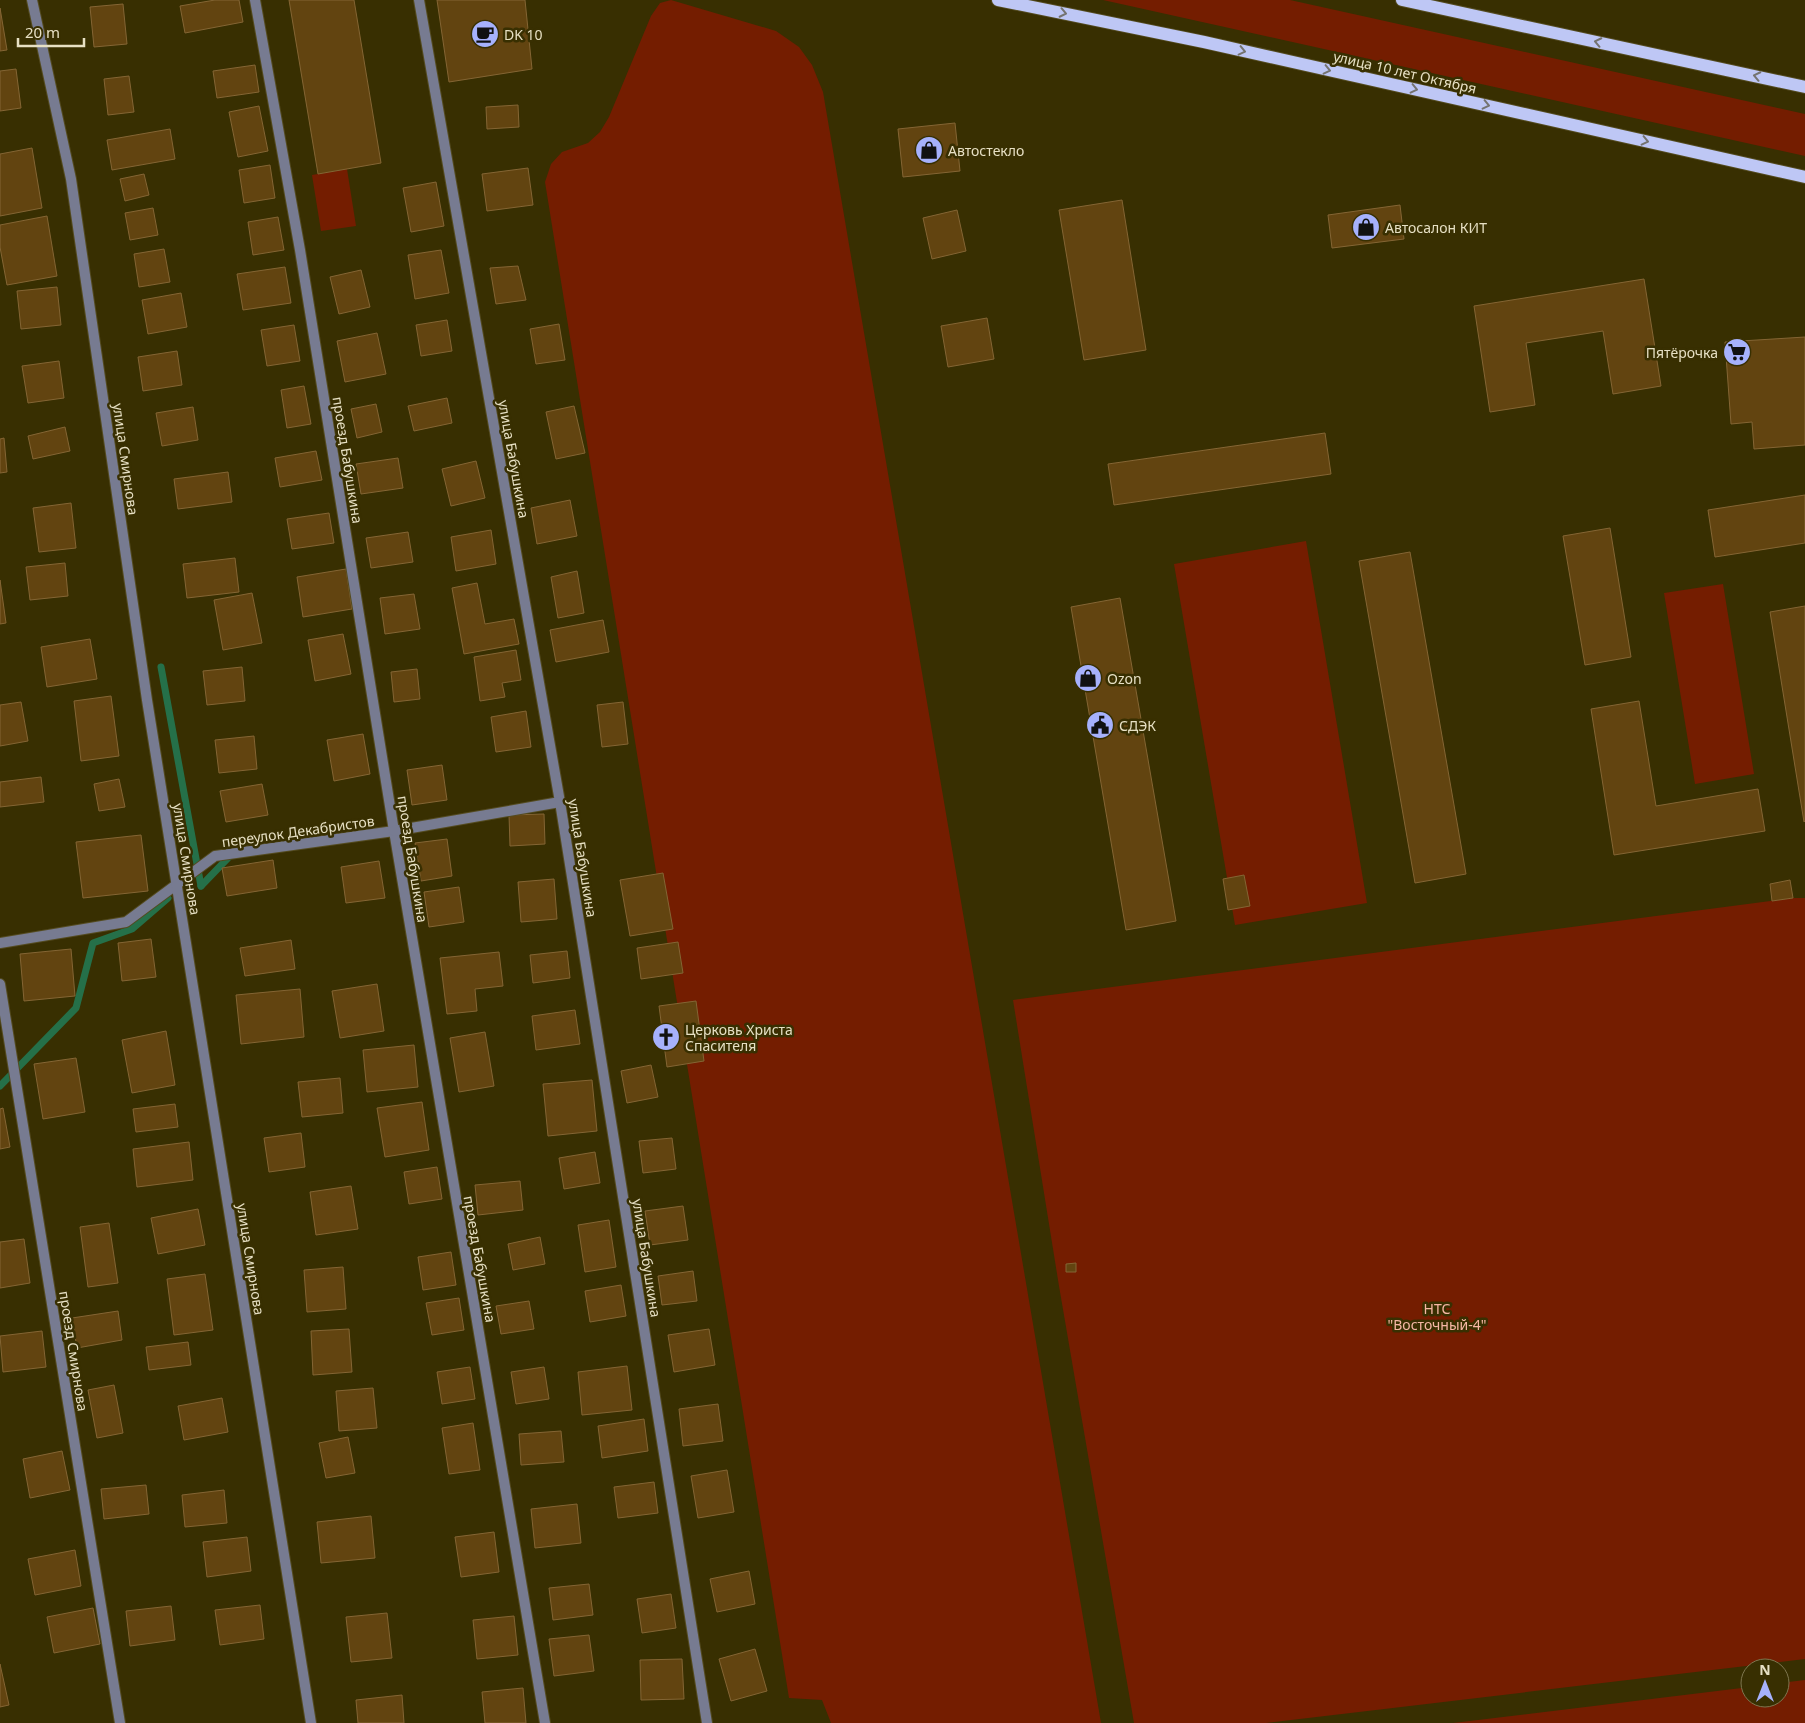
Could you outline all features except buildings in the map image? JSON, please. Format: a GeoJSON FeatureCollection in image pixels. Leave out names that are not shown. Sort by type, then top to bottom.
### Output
{"type":"FeatureCollection","features":[{"type":"Feature","properties":{"kind":"main road","name":"улица 10 лет Октября"},"geometry":{"type":"LineString","coordinates":[[998,0],[1204,42],[1805,177]]}},
{"type":"Feature","properties":{"kind":"main road"},"geometry":{"type":"LineString","coordinates":[[1402,0],[1805,87]]}},
{"type":"Feature","properties":{"kind":"street","name":"улица Смирнова"},"geometry":{"type":"LineString","coordinates":[[32,0],[71,179],[146,690],[311,1723]]}},
{"type":"Feature","properties":{"kind":"street","name":"проезд Бабушкина"},"geometry":{"type":"LineString","coordinates":[[255,0],[300,250],[394,831],[545,1723]]}},
{"type":"Feature","properties":{"kind":"street","name":"улица Бабушкина"},"geometry":{"type":"LineString","coordinates":[[419,0],[560,802],[707,1723]]}},
{"type":"Feature","properties":{"kind":"street","name":"переулок Декабристов"},"geometry":{"type":"LineString","coordinates":[[0,943],[126,922],[215,856],[394,831],[560,802]]}},
{"type":"Feature","properties":{"kind":"street","name":"проезд Смирнова"},"geometry":{"type":"LineString","coordinates":[[0,984],[120,1723]]}},
{"type":"Feature","properties":{"kind":"green space"},"geometry":{"type":"Polygon","coordinates":[[[671,0],[776,31],[799,47],[812,65],[823,92],[1101,1723],[831,1723],[822,1700],[789,1698],[545,182],[551,164],[562,152],[588,143],[600,132],[609,117],[651,16],[660,3],[671,0]]]}},
{"type":"Feature","properties":{"kind":"green space"},"geometry":{"type":"Polygon","coordinates":[[[1103,0],[1290,0],[1805,114],[1805,156],[1103,0]]]}},
{"type":"Feature","properties":{"kind":"green space"},"geometry":{"type":"Polygon","coordinates":[[[347,169],[356,226],[321,231],[312,175],[347,169]]]}},
{"type":"Feature","properties":{"kind":"green space"},"geometry":{"type":"Polygon","coordinates":[[[1306,541],[1367,903],[1235,925],[1174,564],[1306,541]]]}},
{"type":"Feature","properties":{"kind":"green space"},"geometry":{"type":"Polygon","coordinates":[[[1723,584],[1754,774],[1695,784],[1664,593],[1723,584]]]}},
{"type":"Feature","properties":{"kind":"green space","name":"НТС \"Восточный-4\""},"geometry":{"type":"Polygon","coordinates":[[[1793,898],[1805,898],[1805,1659],[1790,1661],[1790,1658],[1740,1658],[1740,1667],[1266,1723],[1134,1723],[1059,1286],[1013,1000],[1793,898]]]}},
{"type":"Feature","properties":{"kind":"green space"},"geometry":{"type":"Polygon","coordinates":[[[1805,1680],[1805,1723],[1453,1723],[1740,1688],[1740,1708],[1790,1708],[1790,1682],[1805,1680]]]}},
{"type":"Feature","properties":{"kind":"waterway"},"geometry":{"type":"LineString","coordinates":[[161,667],[201,886]]}},
{"type":"Feature","properties":{"kind":"waterway"},"geometry":{"type":"LineString","coordinates":[[201,886],[228,858]]}},
{"type":"Feature","properties":{"kind":"waterway"},"geometry":{"type":"LineString","coordinates":[[0,1086],[76,1008],[93,943],[132,929],[168,898]]}},
{"type":"Feature","properties":{"kind":"place","name":"DK 10"},"geometry":{"type":"Point","coordinates":[485,34]}},
{"type":"Feature","properties":{"kind":"place","name":"Автостекло"},"geometry":{"type":"Point","coordinates":[929,150]}},
{"type":"Feature","properties":{"kind":"place","name":"Автосалон КИТ"},"geometry":{"type":"Point","coordinates":[1366,227]}},
{"type":"Feature","properties":{"kind":"place","name":"Пятёрочка"},"geometry":{"type":"Point","coordinates":[1737,352]}},
{"type":"Feature","properties":{"kind":"place","name":"Ozon"},"geometry":{"type":"Point","coordinates":[1088,678]}},
{"type":"Feature","properties":{"kind":"place","name":"СДЭК"},"geometry":{"type":"Point","coordinates":[1100,725]}},
{"type":"Feature","properties":{"kind":"place","name":"Церковь Христа Спасителя"},"geometry":{"type":"Point","coordinates":[666,1037]}}]}
